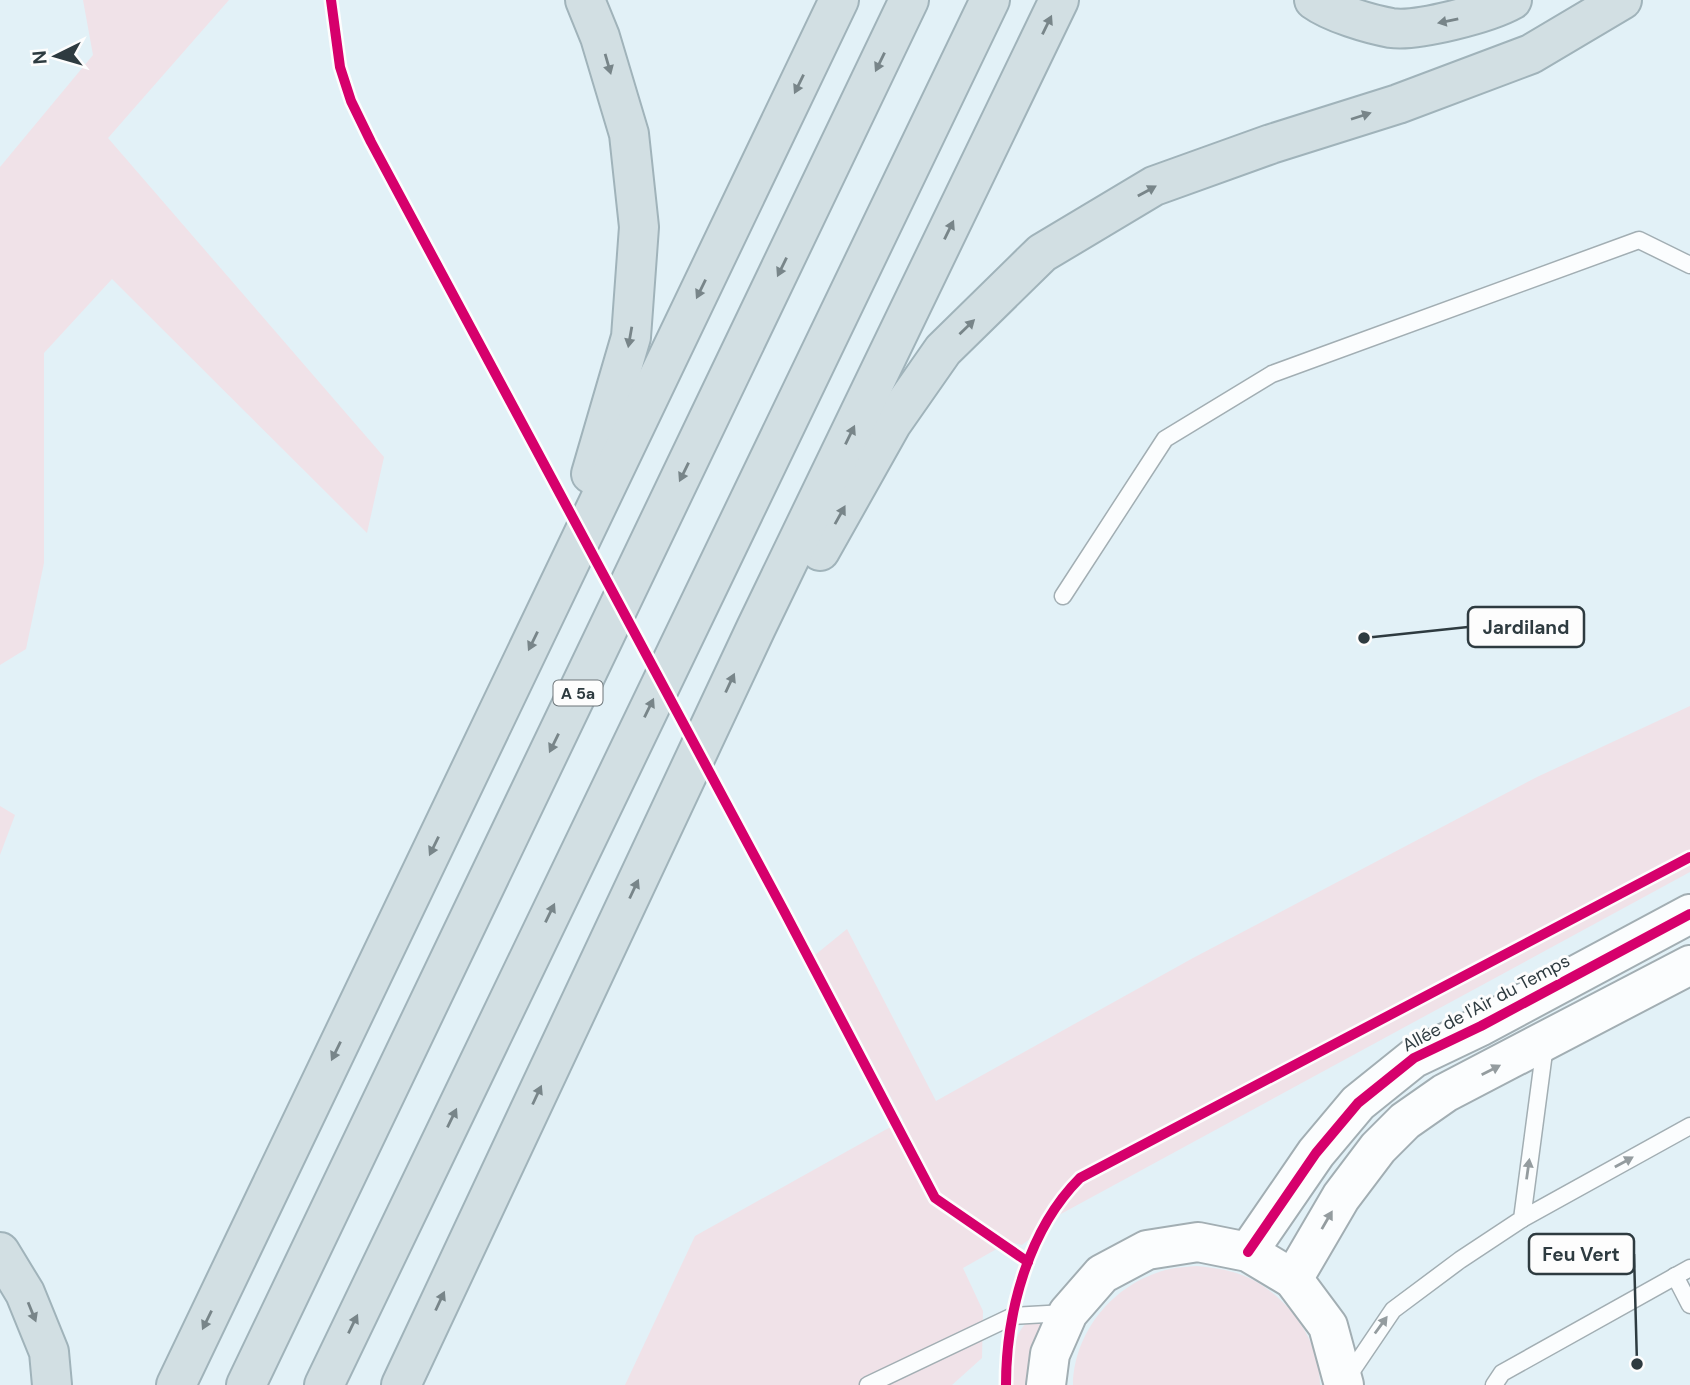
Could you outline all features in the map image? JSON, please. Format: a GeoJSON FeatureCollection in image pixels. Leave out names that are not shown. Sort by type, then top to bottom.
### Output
{"type":"FeatureCollection","features":[{"type":"Feature","properties":{"kind":"highway"},"geometry":{"type":"LineString","coordinates":[[562,579],[573,512],[596,463],[631,337],[639,227],[629,134],[600,37],[585,0]]}},
{"type":"Feature","properties":{"kind":"highway"},"geometry":{"type":"LineString","coordinates":[[176,1385],[839,0]]}},
{"type":"Feature","properties":{"kind":"highway","name":"A 5a"},"geometry":{"type":"LineString","coordinates":[[246,1385],[909,0]]}},
{"type":"Feature","properties":{"kind":"highway"},"geometry":{"type":"LineString","coordinates":[[324,1385],[990,0]]}},
{"type":"Feature","properties":{"kind":"highway"},"geometry":{"type":"LineString","coordinates":[[401,1385],[756,628],[1059,0]]}},
{"type":"Feature","properties":{"kind":"highway"},"geometry":{"type":"LineString","coordinates":[[1314,0],[1325,8],[1393,29],[1450,22],[1513,0]]}},
{"type":"Feature","properties":{"kind":"highway"},"geometry":{"type":"LineString","coordinates":[[756,628],[819,553],[892,423],[943,350],[1042,253],[1154,186],[1271,144],[1398,104],[1531,54],[1622,0]]}},
{"type":"Feature","properties":{"kind":"highway"},"geometry":{"type":"LineString","coordinates":[[0,1252],[25,1293],[49,1352],[52,1385]]}},
{"type":"Feature","properties":{"kind":"street","name":"Allée de l'Air du Temps"},"geometry":{"type":"LineString","coordinates":[[1248,1252],[1317,1153],[1358,1103],[1414,1058],[1690,914]]}},
{"type":"Feature","properties":{"kind":"street"},"geometry":{"type":"LineString","coordinates":[[1293,1279],[1340,1197],[1378,1148],[1405,1121],[1445,1093],[1690,965]]}},
{"type":"Feature","properties":{"kind":"street"},"geometry":{"type":"LineString","coordinates":[[1046,1385],[1050,1354],[1068,1312],[1102,1274],[1147,1250],[1198,1242],[1248,1252],[1293,1279],[1328,1326],[1344,1384]]}},
{"type":"Feature","properties":{"kind":"lane"},"geometry":{"type":"LineString","coordinates":[[1063,596],[1165,439],[1272,374],[1639,240],[1690,265]]}},
{"type":"Feature","properties":{"kind":"lane"},"geometry":{"type":"LineString","coordinates":[[1647,988],[1690,980]]}},
{"type":"Feature","properties":{"kind":"lane"},"geometry":{"type":"LineString","coordinates":[[1522,1219],[1545,1042]]}},
{"type":"Feature","properties":{"kind":"lane"},"geometry":{"type":"LineString","coordinates":[[1344,1384],[1392,1310],[1522,1219],[1690,1126]]}},
{"type":"Feature","properties":{"kind":"lane"},"geometry":{"type":"LineString","coordinates":[[1494,1385],[1502,1373],[1690,1268]]}},
{"type":"Feature","properties":{"kind":"lane"},"geometry":{"type":"LineString","coordinates":[[1675,1276],[1690,1305]]}},
{"type":"Feature","properties":{"kind":"lane"},"geometry":{"type":"LineString","coordinates":[[868,1385],[1013,1316],[1068,1312]]}},
{"type":"Feature","properties":{"kind":"shaded area"},"geometry":{"type":"Polygon","coordinates":[[[83,0],[229,0],[108,138],[384,457],[367,533],[112,279],[44,353],[44,563],[26,649],[0,665],[0,167],[93,55],[83,0]]]}},
{"type":"Feature","properties":{"kind":"shaded area"},"geometry":{"type":"Polygon","coordinates":[[[1690,706],[1690,872],[1035,1228],[1031,1238],[1022,1245],[1009,1242],[963,1268],[983,1311],[982,1358],[952,1385],[625,1385],[695,1236],[903,1120],[815,955],[847,929],[936,1101],[1193,958],[1537,777],[1690,706]]]}},
{"type":"Feature","properties":{"kind":"shaded area"},"geometry":{"type":"Polygon","coordinates":[[[0,806],[15,815],[0,855],[0,806]]]}},
{"type":"Feature","properties":{"kind":"shaded area"},"geometry":{"type":"Polygon","coordinates":[[[1197,1266],[1243,1275],[1277,1296],[1289,1308],[1308,1336],[1319,1368],[1320,1385],[1073,1385],[1081,1345],[1090,1327],[1116,1296],[1150,1275],[1173,1268],[1197,1266]]]}},
{"type":"Feature","properties":{"kind":"shaded area"},"geometry":{"type":"Polygon","coordinates":[[[1030,1320],[1039,1322],[1042,1329],[1028,1385],[1013,1385],[1016,1341],[1030,1320]]]}},
{"type":"Feature","properties":{"kind":"cycle path"},"geometry":{"type":"LineString","coordinates":[[331,0],[340,67],[351,101],[371,142],[935,1198],[1028,1262]]}},
{"type":"Feature","properties":{"kind":"cycle path"},"geometry":{"type":"LineString","coordinates":[[1006,1385],[1010,1330],[1024,1274],[1046,1222],[1080,1178],[1690,857]]}},
{"type":"Feature","properties":{"kind":"cycle path"},"geometry":{"type":"LineString","coordinates":[[1248,1252],[1316,1153],[1358,1103],[1414,1058],[1481,1026],[1690,914]]}},
{"type":"Feature","properties":{"kind":"place","name":"Jardiland"},"geometry":{"type":"Point","coordinates":[1364,638]}},
{"type":"Feature","properties":{"kind":"place","name":"Feu Vert"},"geometry":{"type":"Point","coordinates":[1637,1364]}}]}
